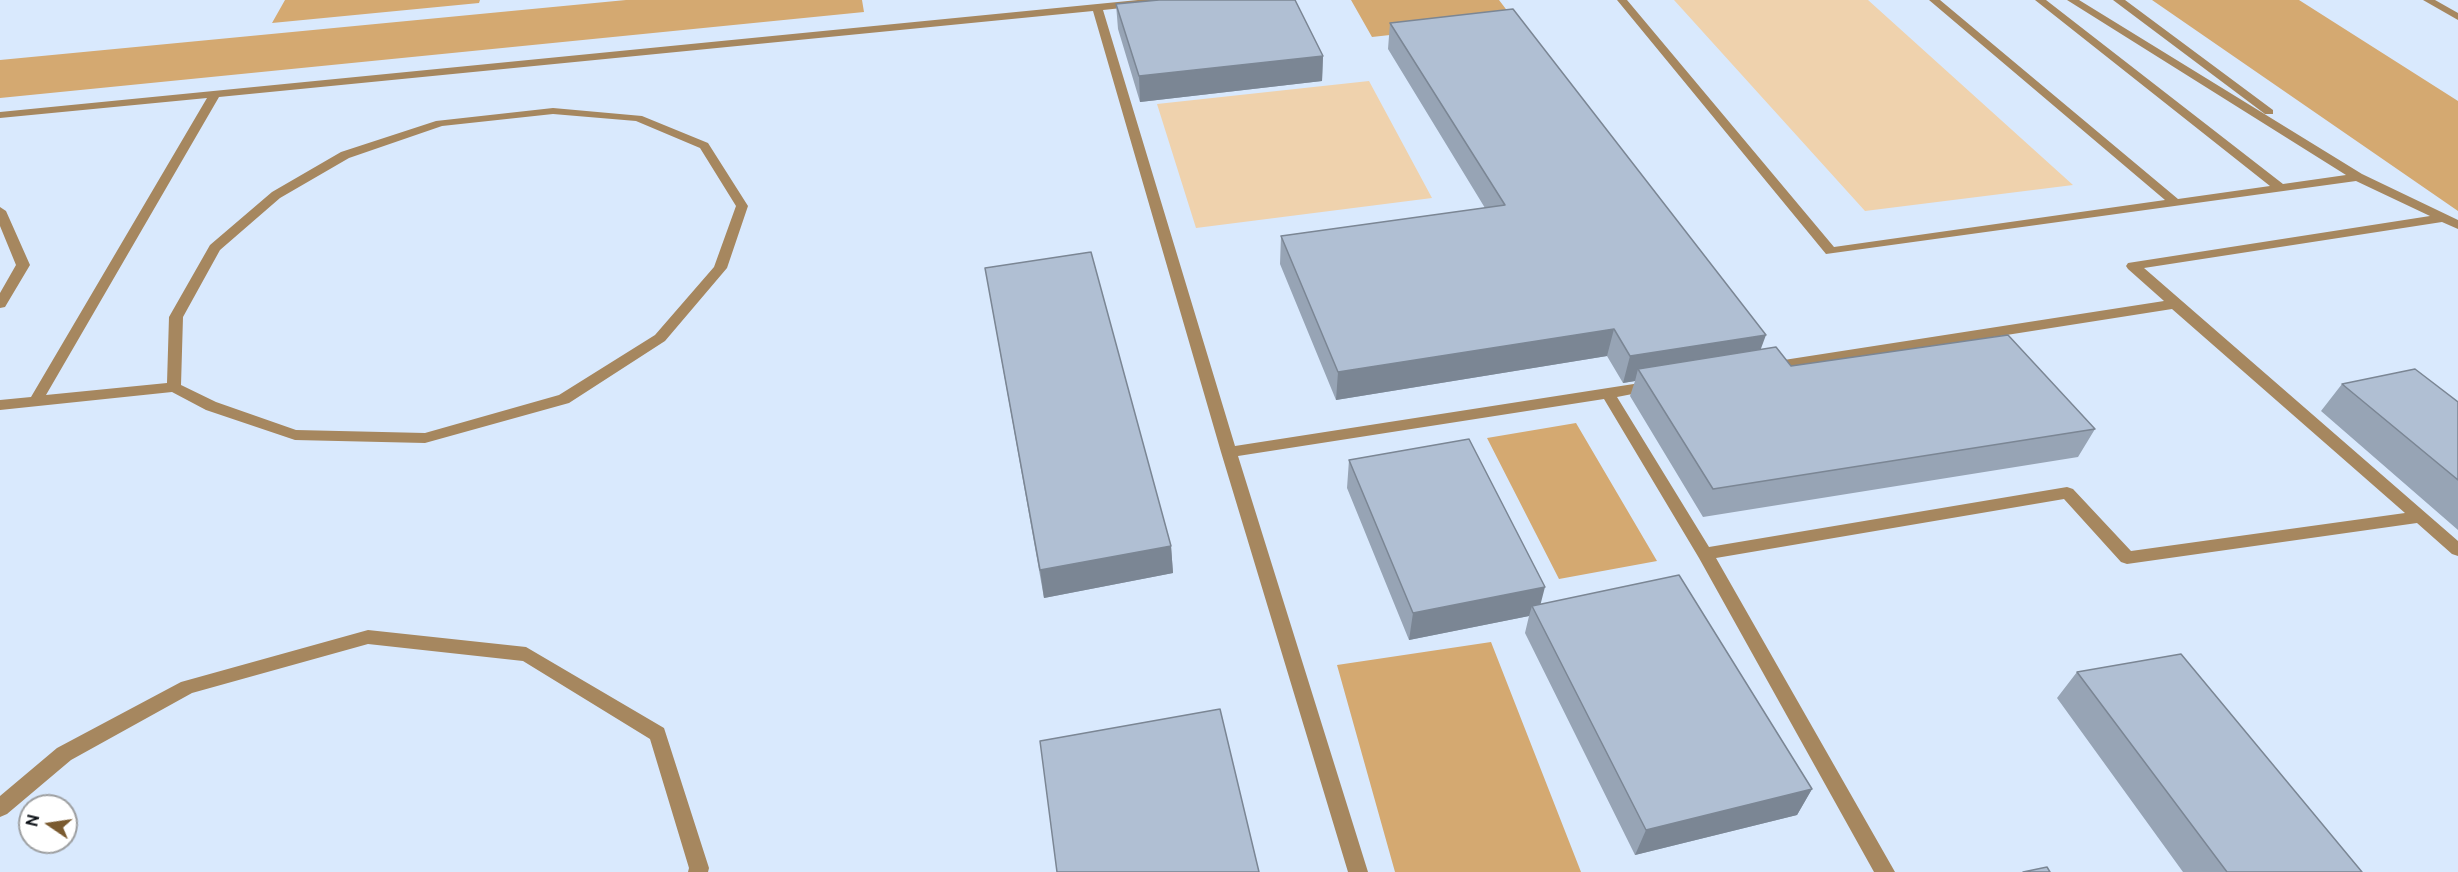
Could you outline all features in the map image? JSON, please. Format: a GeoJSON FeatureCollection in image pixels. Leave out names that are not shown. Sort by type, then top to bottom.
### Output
{"type":"FeatureCollection","features":[{"type":"Feature","properties":{"kind":"lane"},"geometry":{"type":"LineString","coordinates":[[0,115],[1169,0]]}},
{"type":"Feature","properties":{"kind":"lane"},"geometry":{"type":"LineString","coordinates":[[1622,0],[1831,251],[2358,177]]}},
{"type":"Feature","properties":{"kind":"lane"},"geometry":{"type":"LineString","coordinates":[[1934,0],[2176,203]]}},
{"type":"Feature","properties":{"kind":"lane"},"geometry":{"type":"LineString","coordinates":[[2040,0],[2281,188]]}},
{"type":"Feature","properties":{"kind":"lane"},"geometry":{"type":"LineString","coordinates":[[2072,0],[2358,177],[2458,225]]}},
{"type":"Feature","properties":{"kind":"lane"},"geometry":{"type":"LineString","coordinates":[[2118,0],[2358,177]]}},
{"type":"Feature","properties":{"kind":"lane"},"geometry":{"type":"LineString","coordinates":[[2428,0],[2458,17]]}},
{"type":"Feature","properties":{"kind":"lane"},"geometry":{"type":"LineString","coordinates":[[1097,6],[1229,452],[1358,872]]}},
{"type":"Feature","properties":{"kind":"lane"},"geometry":{"type":"LineString","coordinates":[[36,400],[215,94]]}},
{"type":"Feature","properties":{"kind":"lane"},"geometry":{"type":"LineString","coordinates":[[0,405],[174,387],[211,406],[295,435],[424,438],[564,399],[660,338],[720,268],[742,206],[704,146],[638,118],[553,111],[440,123],[345,155],[276,195],[215,248],[176,317],[174,387]]}},
{"type":"Feature","properties":{"kind":"lane"},"geometry":{"type":"LineString","coordinates":[[0,211],[23,265],[0,304]]}},
{"type":"Feature","properties":{"kind":"lane"},"geometry":{"type":"LineString","coordinates":[[2443,218],[2133,266],[2458,550]]}},
{"type":"Feature","properties":{"kind":"lane"},"geometry":{"type":"LineString","coordinates":[[1761,369],[2175,304]]}},
{"type":"Feature","properties":{"kind":"lane"},"geometry":{"type":"LineString","coordinates":[[1229,452],[1667,384]]}},
{"type":"Feature","properties":{"kind":"lane"},"geometry":{"type":"LineString","coordinates":[[1608,393],[1705,554],[1885,872]]}},
{"type":"Feature","properties":{"kind":"lane"},"geometry":{"type":"LineString","coordinates":[[1705,554],[2067,492],[2127,558],[2420,517]]}},
{"type":"Feature","properties":{"kind":"lane"},"geometry":{"type":"LineString","coordinates":[[0,808],[64,754],[187,687],[368,637],[526,654],[658,734],[699,868],[698,872]]}},
{"type":"Feature","properties":{"kind":"shaded area"},"geometry":{"type":"Polygon","coordinates":[[[285,0],[480,0],[479,3],[272,23],[285,0]]]}},
{"type":"Feature","properties":{"kind":"shaded area"},"geometry":{"type":"Polygon","coordinates":[[[626,0],[862,0],[864,12],[0,98],[0,60],[626,0]]]}},
{"type":"Feature","properties":{"kind":"shaded area"},"geometry":{"type":"Polygon","coordinates":[[[1351,0],[1499,0],[1515,21],[1372,37],[1351,0]]]}},
{"type":"Feature","properties":{"kind":"shaded area"},"geometry":{"type":"Polygon","coordinates":[[[1674,0],[1868,0],[2073,185],[1865,211],[1674,0]]]}},
{"type":"Feature","properties":{"kind":"shaded area"},"geometry":{"type":"Polygon","coordinates":[[[2152,0],[2299,0],[2458,101],[2458,211],[2152,0]]]}},
{"type":"Feature","properties":{"kind":"shaded area"},"geometry":{"type":"Polygon","coordinates":[[[1369,81],[1432,198],[1196,228],[1157,104],[1369,81]]]}},
{"type":"Feature","properties":{"kind":"shaded area"},"geometry":{"type":"Polygon","coordinates":[[[1576,423],[1657,561],[1559,579],[1487,438],[1576,423]]]}},
{"type":"Feature","properties":{"kind":"shaded area"},"geometry":{"type":"Polygon","coordinates":[[[1491,642],[1581,872],[1395,872],[1337,665],[1491,642]]]}},
{"type":"Feature","properties":{"kind":"building"},"geometry":{"type":"Polygon","coordinates":[[[1159,0],[1295,0],[1323,56],[1139,76],[1116,4],[1159,0]]]}},
{"type":"Feature","properties":{"kind":"building"},"geometry":{"type":"Polygon","coordinates":[[[1513,9],[1766,335],[1630,356],[1614,329],[1338,372],[1281,236],[1505,205],[1390,23],[1513,9]]]}},
{"type":"Feature","properties":{"kind":"building"},"geometry":{"type":"Polygon","coordinates":[[[1091,252],[1171,546],[1040,570],[985,268],[1091,252]]]}},
{"type":"Feature","properties":{"kind":"building"},"geometry":{"type":"Polygon","coordinates":[[[2008,335],[2095,429],[1713,489],[1638,369],[1776,347],[1791,366],[2008,335]]]}},
{"type":"Feature","properties":{"kind":"building"},"geometry":{"type":"Polygon","coordinates":[[[2415,369],[2458,402],[2458,480],[2342,384],[2415,369]]]}},
{"type":"Feature","properties":{"kind":"building"},"geometry":{"type":"Polygon","coordinates":[[[1469,439],[1545,587],[1413,613],[1349,460],[1469,439]]]}},
{"type":"Feature","properties":{"kind":"building"},"geometry":{"type":"Polygon","coordinates":[[[1679,575],[1812,789],[1646,830],[1532,606],[1679,575]]]}},
{"type":"Feature","properties":{"kind":"building"},"geometry":{"type":"Polygon","coordinates":[[[2181,654],[2362,872],[2227,872],[2077,672],[2181,654]]]}},
{"type":"Feature","properties":{"kind":"building"},"geometry":{"type":"Polygon","coordinates":[[[1220,709],[1259,872],[1057,872],[1040,741],[1220,709]]]}},
{"type":"Feature","properties":{"kind":"building"},"geometry":{"type":"Polygon","coordinates":[[[2047,867],[2050,872],[2023,872],[2047,867]]]}}]}
